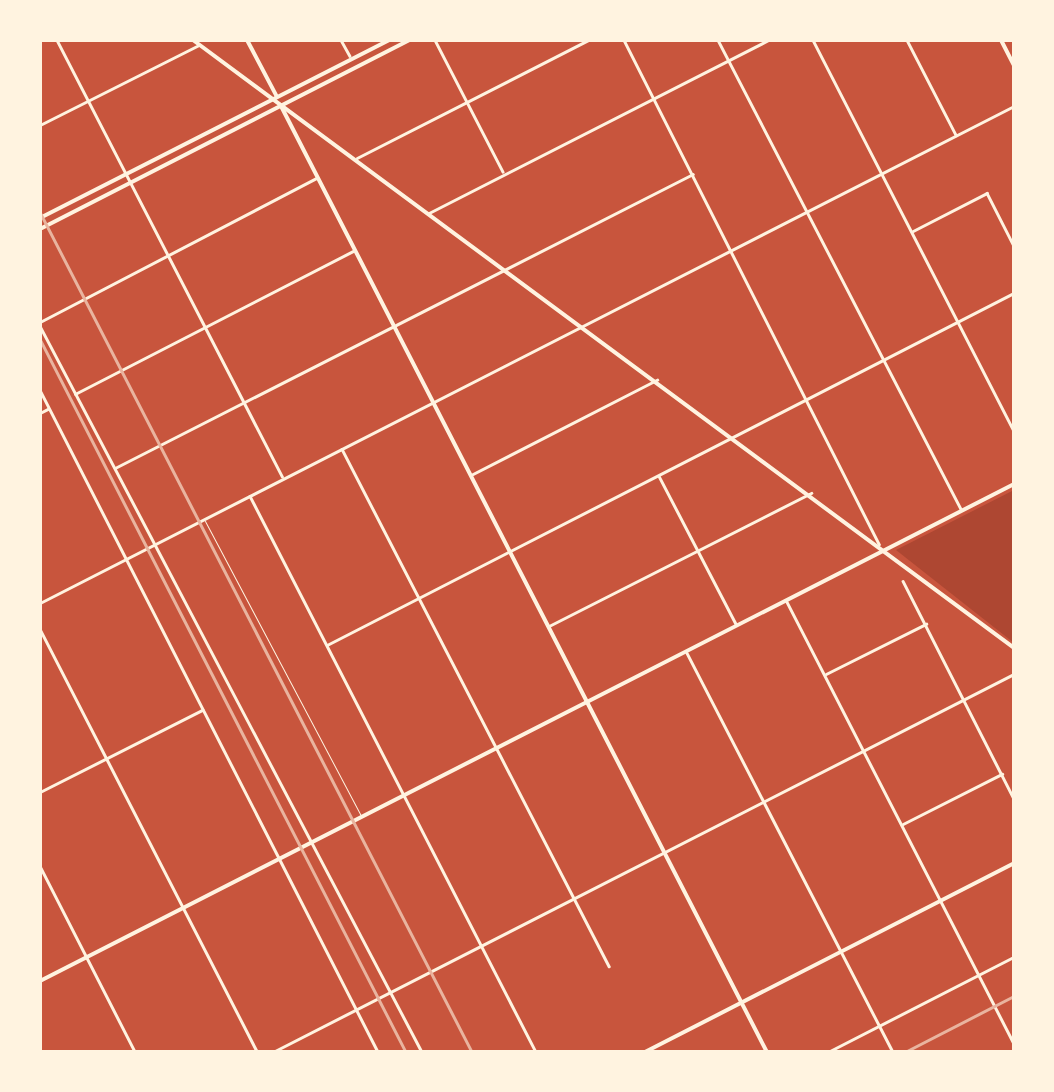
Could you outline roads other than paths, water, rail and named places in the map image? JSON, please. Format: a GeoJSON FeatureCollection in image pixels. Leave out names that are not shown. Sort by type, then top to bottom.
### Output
{"type":"FeatureCollection","features":[{"type":"Feature","properties":{"kind":"main road"},"geometry":{"type":"LineString","coordinates":[[193,40],[275,98]]}},
{"type":"Feature","properties":{"kind":"main road"},"geometry":{"type":"LineString","coordinates":[[246,40],[281,105],[811,493],[1014,648]]}},
{"type":"Feature","properties":{"kind":"main road"},"geometry":{"type":"LineString","coordinates":[[40,218],[388,40]]}},
{"type":"Feature","properties":{"kind":"main road"},"geometry":{"type":"LineString","coordinates":[[40,228],[408,40]]}},
{"type":"Feature","properties":{"kind":"main road"},"geometry":{"type":"LineString","coordinates":[[1001,40],[1014,65]]}},
{"type":"Feature","properties":{"kind":"main road"},"geometry":{"type":"LineString","coordinates":[[281,105],[767,1052]]}},
{"type":"Feature","properties":{"kind":"main road"},"geometry":{"type":"LineString","coordinates":[[40,981],[1014,484]]}},
{"type":"Feature","properties":{"kind":"main road"},"geometry":{"type":"LineString","coordinates":[[644,1052],[1014,863]]}},
{"type":"Feature","properties":{"kind":"street"},"geometry":{"type":"LineString","coordinates":[[57,40],[283,478]]}},
{"type":"Feature","properties":{"kind":"street"},"geometry":{"type":"LineString","coordinates":[[341,40],[351,59]]}},
{"type":"Feature","properties":{"kind":"street"},"geometry":{"type":"LineString","coordinates":[[435,40],[504,175]]}},
{"type":"Feature","properties":{"kind":"street"},"geometry":{"type":"LineString","coordinates":[[356,159],[589,40]]}},
{"type":"Feature","properties":{"kind":"street"},"geometry":{"type":"LineString","coordinates":[[624,40],[809,398],[879,544]]}},
{"type":"Feature","properties":{"kind":"street"},"geometry":{"type":"LineString","coordinates":[[718,40],[962,510]]}},
{"type":"Feature","properties":{"kind":"street"},"geometry":{"type":"LineString","coordinates":[[429,213],[768,40]]}},
{"type":"Feature","properties":{"kind":"street"},"geometry":{"type":"LineString","coordinates":[[813,40],[1014,431]]}},
{"type":"Feature","properties":{"kind":"street"},"geometry":{"type":"LineString","coordinates":[[908,40],[956,135]]}},
{"type":"Feature","properties":{"kind":"street"},"geometry":{"type":"LineString","coordinates":[[40,125],[199,45]]}},
{"type":"Feature","properties":{"kind":"street"},"geometry":{"type":"LineString","coordinates":[[40,602],[1014,106]]}},
{"type":"Feature","properties":{"kind":"street"},"geometry":{"type":"LineString","coordinates":[[114,469],[693,174]]}},
{"type":"Feature","properties":{"kind":"street"},"geometry":{"type":"LineString","coordinates":[[317,178],[40,324],[422,1052]]}},
{"type":"Feature","properties":{"kind":"street"},"geometry":{"type":"LineString","coordinates":[[911,232],[987,192],[1014,246]]}},
{"type":"Feature","properties":{"kind":"street"},"geometry":{"type":"LineString","coordinates":[[75,394],[354,251]]}},
{"type":"Feature","properties":{"kind":"street"},"geometry":{"type":"LineString","coordinates":[[327,644],[1014,294]]}},
{"type":"Feature","properties":{"kind":"street"},"geometry":{"type":"LineString","coordinates":[[470,476],[657,380]]}},
{"type":"Feature","properties":{"kind":"street"},"geometry":{"type":"LineString","coordinates":[[40,390],[378,1052]]}},
{"type":"Feature","properties":{"kind":"street"},"geometry":{"type":"LineString","coordinates":[[40,413],[49,408]]}},
{"type":"Feature","properties":{"kind":"street"},"geometry":{"type":"LineString","coordinates":[[341,448],[609,966]]}},
{"type":"Feature","properties":{"kind":"street"},"geometry":{"type":"LineString","coordinates":[[658,475],[737,626]]}},
{"type":"Feature","properties":{"kind":"street"},"geometry":{"type":"LineString","coordinates":[[548,627],[811,493]]}},
{"type":"Feature","properties":{"kind":"street"},"geometry":{"type":"LineString","coordinates":[[249,495],[536,1052]]}},
{"type":"Feature","properties":{"kind":"street"},"geometry":{"type":"LineString","coordinates":[[903,581],[1014,799]]}},
{"type":"Feature","properties":{"kind":"street"},"geometry":{"type":"LineString","coordinates":[[786,600],[1014,1043]]}},
{"type":"Feature","properties":{"kind":"street"},"geometry":{"type":"LineString","coordinates":[[825,675],[927,623]]}},
{"type":"Feature","properties":{"kind":"street"},"geometry":{"type":"LineString","coordinates":[[40,629],[257,1052]]}},
{"type":"Feature","properties":{"kind":"street"},"geometry":{"type":"LineString","coordinates":[[687,651],[893,1052]]}},
{"type":"Feature","properties":{"kind":"street"},"geometry":{"type":"LineString","coordinates":[[273,1052],[1014,674]]}},
{"type":"Feature","properties":{"kind":"street"},"geometry":{"type":"LineString","coordinates":[[40,792],[203,709]]}},
{"type":"Feature","properties":{"kind":"street"},"geometry":{"type":"LineString","coordinates":[[902,825],[1002,774]]}},
{"type":"Feature","properties":{"kind":"street"},"geometry":{"type":"LineString","coordinates":[[40,866],[135,1052]]}},
{"type":"Feature","properties":{"kind":"street"},"geometry":{"type":"LineString","coordinates":[[828,1052],[1014,958]]}},
{"type":"Feature","properties":{"kind":"lane"},"geometry":{"type":"LineString","coordinates":[[204,518],[362,817]]}},
{"type":"Feature","properties":{"kind":"railway"},"geometry":{"type":"LineString","coordinates":[[40,212],[472,1052]]}},
{"type":"Feature","properties":{"kind":"railway"},"geometry":{"type":"LineString","coordinates":[[40,339],[406,1052]]}},
{"type":"Feature","properties":{"kind":"railway"},"geometry":{"type":"LineString","coordinates":[[905,1052],[1014,996]]}}]}
